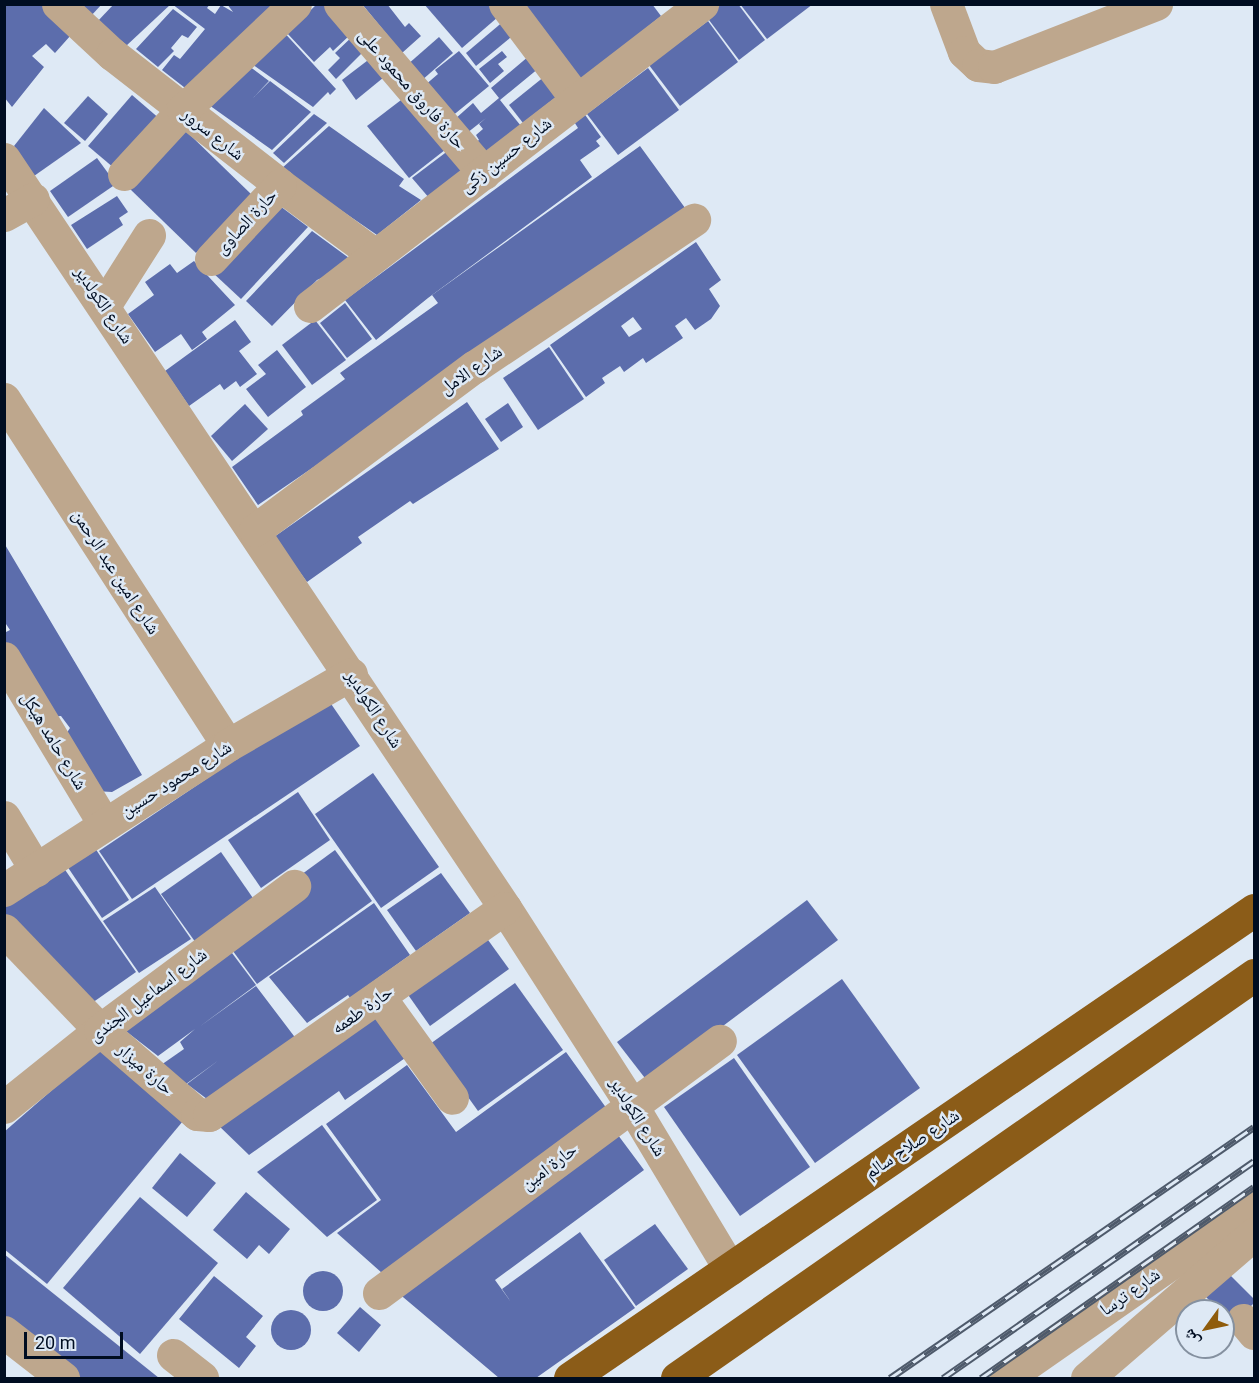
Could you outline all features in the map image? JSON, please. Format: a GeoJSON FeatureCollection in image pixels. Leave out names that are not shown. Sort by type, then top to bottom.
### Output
{"type":"FeatureCollection","features":[{"type":"Feature","properties":{"kind":"highway","name":"شارع صلاح سالم"},"geometry":{"type":"LineString","coordinates":[[570,1378],[1254,910]]}},
{"type":"Feature","properties":{"kind":"highway"},"geometry":{"type":"LineString","coordinates":[[677,1378],[1254,975]]}},
{"type":"Feature","properties":{"kind":"street","name":"شارع سرور"},"geometry":{"type":"LineString","coordinates":[[57,4],[112,54],[280,185],[375,255]]}},
{"type":"Feature","properties":{"kind":"street"},"geometry":{"type":"LineString","coordinates":[[124,174],[183,110],[295,4]]}},
{"type":"Feature","properties":{"kind":"street","name":"حارة فاروق محمود على"},"geometry":{"type":"LineString","coordinates":[[339,4],[484,173]]}},
{"type":"Feature","properties":{"kind":"street"},"geometry":{"type":"LineString","coordinates":[[505,4],[577,100]]}},
{"type":"Feature","properties":{"kind":"street"},"geometry":{"type":"LineString","coordinates":[[946,4],[964,52],[978,65],[994,67],[1087,17],[1156,4]]}},
{"type":"Feature","properties":{"kind":"street","name":"شارع حسين زكى"},"geometry":{"type":"LineString","coordinates":[[310,306],[577,100],[682,10]]}},
{"type":"Feature","properties":{"kind":"street","name":"شارع الكولدير"},"geometry":{"type":"LineString","coordinates":[[4,159],[255,530],[505,908],[632,1106],[730,1269]]}},
{"type":"Feature","properties":{"kind":"street","name":"حارة الصاوى"},"geometry":{"type":"LineString","coordinates":[[211,259],[280,185]]}},
{"type":"Feature","properties":{"kind":"street"},"geometry":{"type":"LineString","coordinates":[[4,215],[33,199]]}},
{"type":"Feature","properties":{"kind":"street","name":"شارع الامل"},"geometry":{"type":"LineString","coordinates":[[255,530],[474,367],[694,220]]}},
{"type":"Feature","properties":{"kind":"street"},"geometry":{"type":"LineString","coordinates":[[104,306],[148,235]]}},
{"type":"Feature","properties":{"kind":"street","name":"شارع امين عبد الرحمن"},"geometry":{"type":"LineString","coordinates":[[4,399],[228,746]]}},
{"type":"Feature","properties":{"kind":"street","name":"شارع حامد هيكل"},"geometry":{"type":"LineString","coordinates":[[4,658],[104,824]]}},
{"type":"Feature","properties":{"kind":"street","name":"شارع محمود حسين"},"geometry":{"type":"LineString","coordinates":[[4,890],[228,746],[351,674]]}},
{"type":"Feature","properties":{"kind":"street"},"geometry":{"type":"LineString","coordinates":[[4,817],[36,870]]}},
{"type":"Feature","properties":{"kind":"street","name":"شارع اسماعيل الجندى"},"geometry":{"type":"LineString","coordinates":[[4,1107],[100,1030],[294,886]]}},
{"type":"Feature","properties":{"kind":"street","name":"حارة طعمه"},"geometry":{"type":"LineString","coordinates":[[218,1110],[505,908]]}},
{"type":"Feature","properties":{"kind":"street","name":"حارة ميزار"},"geometry":{"type":"LineString","coordinates":[[10,948],[197,1114],[209,1115],[218,1110]]}},
{"type":"Feature","properties":{"kind":"street"},"geometry":{"type":"LineString","coordinates":[[380,998],[452,1098]]}},
{"type":"Feature","properties":{"kind":"street","name":"حارة امين"},"geometry":{"type":"LineString","coordinates":[[378,1293],[720,1041]]}},
{"type":"Feature","properties":{"kind":"street","name":"شارع ترسا"},"geometry":{"type":"LineString","coordinates":[[1006,1378],[1254,1205]]}},
{"type":"Feature","properties":{"kind":"street"},"geometry":{"type":"LineString","coordinates":[[1087,1378],[1254,1234]]}},
{"type":"Feature","properties":{"kind":"street"},"geometry":{"type":"LineString","coordinates":[[4,1332],[63,1378]]}},
{"type":"Feature","properties":{"kind":"street"},"geometry":{"type":"LineString","coordinates":[[173,1355],[202,1378]]}},
{"type":"Feature","properties":{"kind":"building"},"geometry":{"type":"Polygon","coordinates":[[[4,4],[41,4],[71,35],[55,53],[46,44],[32,56],[44,67],[12,107],[4,97],[4,4]]]}},
{"type":"Feature","properties":{"kind":"building"},"geometry":{"type":"Polygon","coordinates":[[[77,4],[102,4],[90,17],[77,4]]]}},
{"type":"Feature","properties":{"kind":"building"},"geometry":{"type":"Polygon","coordinates":[[[114,4],[171,4],[126,46],[96,23],[114,4]]]}},
{"type":"Feature","properties":{"kind":"building"},"geometry":{"type":"Polygon","coordinates":[[[172,4],[210,4],[207,8],[215,14],[221,5],[233,12],[227,4],[281,4],[189,91],[162,70],[174,55],[180,59],[205,29],[172,4]]]}},
{"type":"Feature","properties":{"kind":"building"},"geometry":{"type":"Polygon","coordinates":[[[317,4],[323,4],[351,34],[333,51],[330,47],[314,62],[287,33],[317,4]]]}},
{"type":"Feature","properties":{"kind":"building"},"geometry":{"type":"Polygon","coordinates":[[[362,4],[387,4],[405,27],[409,23],[421,36],[402,53],[362,4]]]}},
{"type":"Feature","properties":{"kind":"building"},"geometry":{"type":"Polygon","coordinates":[[[424,4],[488,4],[498,17],[462,48],[424,4]]]}},
{"type":"Feature","properties":{"kind":"building"},"geometry":{"type":"Polygon","coordinates":[[[521,4],[652,4],[661,16],[582,80],[521,4]]]}},
{"type":"Feature","properties":{"kind":"building"},"geometry":{"type":"Polygon","coordinates":[[[722,4],[738,4],[765,40],[739,60],[706,16],[722,4]]]}},
{"type":"Feature","properties":{"kind":"building"},"geometry":{"type":"Polygon","coordinates":[[[740,4],[813,4],[767,39],[740,4]]]}},
{"type":"Feature","properties":{"kind":"building"},"geometry":{"type":"Polygon","coordinates":[[[173,9],[197,27],[188,38],[182,35],[171,48],[174,51],[158,67],[136,49],[173,9]]]}},
{"type":"Feature","properties":{"kind":"building"},"geometry":{"type":"Polygon","coordinates":[[[505,20],[516,33],[476,66],[466,53],[505,20]]]}},
{"type":"Feature","properties":{"kind":"building"},"geometry":{"type":"Polygon","coordinates":[[[708,21],[738,62],[680,106],[649,65],[708,21]]]}},
{"type":"Feature","properties":{"kind":"building"},"geometry":{"type":"Polygon","coordinates":[[[280,28],[336,89],[330,95],[328,92],[313,107],[246,60],[280,28]]]}},
{"type":"Feature","properties":{"kind":"building"},"geometry":{"type":"Polygon","coordinates":[[[355,34],[368,47],[336,79],[328,70],[340,58],[335,53],[355,34]]]}},
{"type":"Feature","properties":{"kind":"building"},"geometry":{"type":"Polygon","coordinates":[[[439,37],[453,53],[421,81],[407,65],[439,37]]]}},
{"type":"Feature","properties":{"kind":"building"},"geometry":{"type":"Polygon","coordinates":[[[459,51],[489,86],[451,117],[424,86],[438,74],[435,70],[459,51]]]}},
{"type":"Feature","properties":{"kind":"building"},"geometry":{"type":"Polygon","coordinates":[[[502,51],[507,57],[498,64],[504,71],[490,83],[479,69],[502,51]]]}},
{"type":"Feature","properties":{"kind":"building"},"geometry":{"type":"Polygon","coordinates":[[[376,54],[389,73],[356,100],[342,80],[376,54]]]}},
{"type":"Feature","properties":{"kind":"building"},"geometry":{"type":"Polygon","coordinates":[[[529,56],[539,68],[500,100],[521,126],[483,157],[473,144],[479,140],[476,135],[483,129],[479,124],[486,118],[467,133],[455,119],[473,103],[481,113],[499,98],[491,88],[529,56]]]}},
{"type":"Feature","properties":{"kind":"building"},"geometry":{"type":"Polygon","coordinates":[[[249,66],[269,81],[253,98],[270,81],[311,112],[272,150],[209,105],[249,66]]]}},
{"type":"Feature","properties":{"kind":"building"},"geometry":{"type":"Polygon","coordinates":[[[648,68],[679,110],[618,155],[587,114],[648,68]]]}},
{"type":"Feature","properties":{"kind":"building"},"geometry":{"type":"Polygon","coordinates":[[[545,76],[560,94],[523,123],[509,105],[545,76]]]}},
{"type":"Feature","properties":{"kind":"building"},"geometry":{"type":"Polygon","coordinates":[[[132,95],[161,120],[114,168],[88,146],[132,95]]]}},
{"type":"Feature","properties":{"kind":"building"},"geometry":{"type":"Polygon","coordinates":[[[88,96],[108,114],[85,141],[64,123],[88,96]]]}},
{"type":"Feature","properties":{"kind":"building"},"geometry":{"type":"Polygon","coordinates":[[[405,97],[450,146],[409,178],[367,126],[405,97]]]}},
{"type":"Feature","properties":{"kind":"building"},"geometry":{"type":"Polygon","coordinates":[[[44,108],[81,143],[34,176],[14,146],[44,108]]]}},
{"type":"Feature","properties":{"kind":"building"},"geometry":{"type":"Polygon","coordinates":[[[583,112],[601,137],[596,141],[600,146],[580,160],[592,177],[428,298],[376,340],[345,300],[578,128],[573,120],[583,112]]]}},
{"type":"Feature","properties":{"kind":"building"},"geometry":{"type":"Polygon","coordinates":[[[314,114],[327,123],[284,163],[273,153],[314,114]]]}},
{"type":"Feature","properties":{"kind":"building"},"geometry":{"type":"Polygon","coordinates":[[[329,126],[404,179],[399,186],[421,200],[377,235],[281,169],[329,126]]]}},
{"type":"Feature","properties":{"kind":"building"},"geometry":{"type":"Polygon","coordinates":[[[186,131],[252,195],[196,253],[130,189],[186,131]]]}},
{"type":"Feature","properties":{"kind":"building"},"geometry":{"type":"Polygon","coordinates":[[[640,146],[688,212],[258,505],[232,467],[303,415],[301,411],[345,379],[340,373],[438,303],[432,295],[640,146]]]}},
{"type":"Feature","properties":{"kind":"building"},"geometry":{"type":"Polygon","coordinates":[[[453,147],[471,167],[430,199],[412,178],[453,147]]]}},
{"type":"Feature","properties":{"kind":"building"},"geometry":{"type":"Polygon","coordinates":[[[97,158],[116,184],[68,217],[50,191],[97,158]]]}},
{"type":"Feature","properties":{"kind":"building"},"geometry":{"type":"Polygon","coordinates":[[[117,196],[128,212],[119,218],[123,225],[87,249],[71,225],[117,196]]]}},
{"type":"Feature","properties":{"kind":"building"},"geometry":{"type":"Polygon","coordinates":[[[276,203],[308,227],[241,299],[212,272],[276,203]]]}},
{"type":"Feature","properties":{"kind":"building"},"geometry":{"type":"Polygon","coordinates":[[[312,231],[349,258],[333,273],[317,280],[272,326],[246,301],[312,231]]]}},
{"type":"Feature","properties":{"kind":"building"},"geometry":{"type":"Polygon","coordinates":[[[696,242],[721,280],[709,289],[720,306],[711,319],[695,330],[686,318],[675,326],[683,338],[646,363],[643,358],[624,372],[620,366],[602,378],[605,383],[586,397],[550,345],[696,242]],[[633,317],[621,326],[629,337],[642,329],[633,317]]]}},
{"type":"Feature","properties":{"kind":"building"},"geometry":{"type":"Polygon","coordinates":[[[194,261],[235,305],[202,332],[207,339],[192,350],[181,334],[155,352],[128,314],[154,295],[145,282],[170,264],[177,273],[194,261]]]}},
{"type":"Feature","properties":{"kind":"building"},"geometry":{"type":"Polygon","coordinates":[[[345,303],[372,339],[347,358],[320,323],[345,303]]]}},
{"type":"Feature","properties":{"kind":"building"},"geometry":{"type":"Polygon","coordinates":[[[235,320],[251,342],[239,351],[257,374],[240,387],[236,381],[224,390],[220,384],[189,406],[165,371],[235,320]]]}},
{"type":"Feature","properties":{"kind":"building"},"geometry":{"type":"Polygon","coordinates":[[[315,320],[346,360],[312,385],[282,345],[315,320]]]}},
{"type":"Feature","properties":{"kind":"building"},"geometry":{"type":"Polygon","coordinates":[[[549,347],[584,399],[538,430],[503,378],[549,347]]]}},
{"type":"Feature","properties":{"kind":"building"},"geometry":{"type":"Polygon","coordinates":[[[277,350],[306,387],[268,417],[246,389],[266,374],[258,365],[277,350]]]}},
{"type":"Feature","properties":{"kind":"building"},"geometry":{"type":"Polygon","coordinates":[[[467,402],[499,449],[413,504],[410,501],[358,537],[362,543],[307,582],[274,537],[467,402]]]}},
{"type":"Feature","properties":{"kind":"building"},"geometry":{"type":"Polygon","coordinates":[[[508,403],[523,427],[501,442],[485,419],[508,403]]]}},
{"type":"Feature","properties":{"kind":"building"},"geometry":{"type":"Polygon","coordinates":[[[245,404],[268,429],[232,461],[211,436],[245,404]]]}},
{"type":"Feature","properties":{"kind":"building"},"geometry":{"type":"Polygon","coordinates":[[[4,543],[142,775],[112,792],[95,791],[64,737],[70,728],[61,716],[50,717],[4,641],[4,633],[10,630],[4,621],[4,543]]]}},
{"type":"Feature","properties":{"kind":"building"},"geometry":{"type":"Polygon","coordinates":[[[327,698],[360,746],[132,899],[99,851],[327,698]]]}},
{"type":"Feature","properties":{"kind":"building"},"geometry":{"type":"Polygon","coordinates":[[[373,773],[439,867],[381,908],[315,814],[373,773]]]}},
{"type":"Feature","properties":{"kind":"building"},"geometry":{"type":"Polygon","coordinates":[[[298,792],[330,840],[261,888],[228,840],[298,792]]]}},
{"type":"Feature","properties":{"kind":"building"},"geometry":{"type":"Polygon","coordinates":[[[95,848],[129,900],[102,918],[67,866],[95,848]]]}},
{"type":"Feature","properties":{"kind":"building"},"geometry":{"type":"Polygon","coordinates":[[[335,850],[372,901],[257,984],[230,947],[298,877],[335,850]]]}},
{"type":"Feature","properties":{"kind":"building"},"geometry":{"type":"Polygon","coordinates":[[[221,852],[255,901],[196,943],[161,894],[221,852]]]}},
{"type":"Feature","properties":{"kind":"building"},"geometry":{"type":"Polygon","coordinates":[[[61,864],[136,972],[92,1003],[4,914],[4,902],[61,864]]]}},
{"type":"Feature","properties":{"kind":"building"},"geometry":{"type":"Polygon","coordinates":[[[441,873],[470,913],[416,951],[387,910],[441,873]]]}},
{"type":"Feature","properties":{"kind":"building"},"geometry":{"type":"Polygon","coordinates":[[[155,887],[191,939],[139,973],[103,921],[155,887]]]}},
{"type":"Feature","properties":{"kind":"building"},"geometry":{"type":"Polygon","coordinates":[[[807,900],[838,940],[648,1082],[617,1042],[807,900]]]}},
{"type":"Feature","properties":{"kind":"building"},"geometry":{"type":"Polygon","coordinates":[[[374,903],[410,955],[350,998],[348,995],[307,1023],[269,977],[374,903]]]}},
{"type":"Feature","properties":{"kind":"building"},"geometry":{"type":"Polygon","coordinates":[[[483,933],[509,969],[430,1026],[404,989],[483,933]]]}},
{"type":"Feature","properties":{"kind":"building"},"geometry":{"type":"Polygon","coordinates":[[[226,945],[256,985],[199,1027],[256,986],[297,1040],[211,1102],[187,1084],[219,1060],[186,1084],[161,1065],[184,1049],[180,1042],[195,1029],[158,1056],[118,1025],[226,945]]]}},
{"type":"Feature","properties":{"kind":"building"},"geometry":{"type":"Polygon","coordinates":[[[842,979],[920,1088],[815,1163],[737,1055],[842,979]]]}},
{"type":"Feature","properties":{"kind":"building"},"geometry":{"type":"Polygon","coordinates":[[[515,983],[563,1050],[478,1111],[430,1044],[515,983]]]}},
{"type":"Feature","properties":{"kind":"building"},"geometry":{"type":"Polygon","coordinates":[[[376,1011],[408,1056],[345,1100],[339,1091],[249,1155],[216,1123],[376,1011]]]}},
{"type":"Feature","properties":{"kind":"building"},"geometry":{"type":"Polygon","coordinates":[[[99,1049],[183,1121],[47,1284],[4,1249],[4,1132],[99,1049]]]}},
{"type":"Feature","properties":{"kind":"building"},"geometry":{"type":"Polygon","coordinates":[[[566,1052],[607,1109],[382,1273],[337,1233],[381,1200],[326,1124],[407,1065],[456,1132],[566,1052]]]}},
{"type":"Feature","properties":{"kind":"building"},"geometry":{"type":"Polygon","coordinates":[[[734,1058],[810,1167],[740,1216],[664,1107],[734,1058]]]}},
{"type":"Feature","properties":{"kind":"building"},"geometry":{"type":"Polygon","coordinates":[[[322,1125],[377,1200],[327,1237],[257,1172],[322,1125]]]}},
{"type":"Feature","properties":{"kind":"building"},"geometry":{"type":"Polygon","coordinates":[[[615,1131],[644,1170],[495,1280],[511,1302],[502,1289],[580,1232],[635,1308],[536,1378],[499,1378],[397,1292],[615,1131]]]}},
{"type":"Feature","properties":{"kind":"building"},"geometry":{"type":"Polygon","coordinates":[[[180,1153],[216,1183],[187,1217],[152,1188],[180,1153]]]}},
{"type":"Feature","properties":{"kind":"building"},"geometry":{"type":"Polygon","coordinates":[[[246,1192],[290,1229],[269,1254],[259,1245],[247,1259],[213,1230],[246,1192]]]}},
{"type":"Feature","properties":{"kind":"building"},"geometry":{"type":"Polygon","coordinates":[[[140,1197],[218,1263],[140,1354],[63,1288],[140,1197]]]}},
{"type":"Feature","properties":{"kind":"building"},"geometry":{"type":"Polygon","coordinates":[[[655,1224],[688,1269],[636,1306],[604,1260],[655,1224]]]}},
{"type":"Feature","properties":{"kind":"building"},"geometry":{"type":"Polygon","coordinates":[[[4,1254],[159,1378],[79,1378],[4,1318],[4,1254]]]}},
{"type":"Feature","properties":{"kind":"building"},"geometry":{"type":"Polygon","coordinates":[[[323,1271],[331,1272],[337,1277],[342,1283],[342,1299],[337,1305],[331,1310],[323,1311],[315,1310],[309,1305],[304,1299],[303,1291],[304,1283],[309,1277],[315,1272],[323,1271]]]}},
{"type":"Feature","properties":{"kind":"building"},"geometry":{"type":"Polygon","coordinates":[[[1228,1273],[1254,1299],[1254,1303],[1235,1322],[1235,1299],[1208,1299],[1201,1292],[1228,1273]]]}},
{"type":"Feature","properties":{"kind":"building"},"geometry":{"type":"Polygon","coordinates":[[[214,1276],[263,1316],[246,1337],[256,1346],[239,1368],[179,1319],[214,1276]]]}},
{"type":"Feature","properties":{"kind":"building"},"geometry":{"type":"Polygon","coordinates":[[[360,1307],[381,1325],[359,1352],[337,1333],[360,1307]]]}},
{"type":"Feature","properties":{"kind":"building"},"geometry":{"type":"Polygon","coordinates":[[[291,1310],[299,1311],[305,1316],[310,1322],[310,1338],[305,1344],[299,1349],[291,1350],[283,1349],[277,1344],[272,1338],[271,1330],[272,1322],[277,1316],[283,1311],[291,1310]]]}},
{"type":"Feature","properties":{"kind":"railway"},"geometry":{"type":"LineString","coordinates":[[890,1378],[1254,1127]]}},
{"type":"Feature","properties":{"kind":"railway"},"geometry":{"type":"LineString","coordinates":[[943,1378],[1254,1161]]}},
{"type":"Feature","properties":{"kind":"railway"},"geometry":{"type":"LineString","coordinates":[[981,1378],[1254,1187]]}}]}
